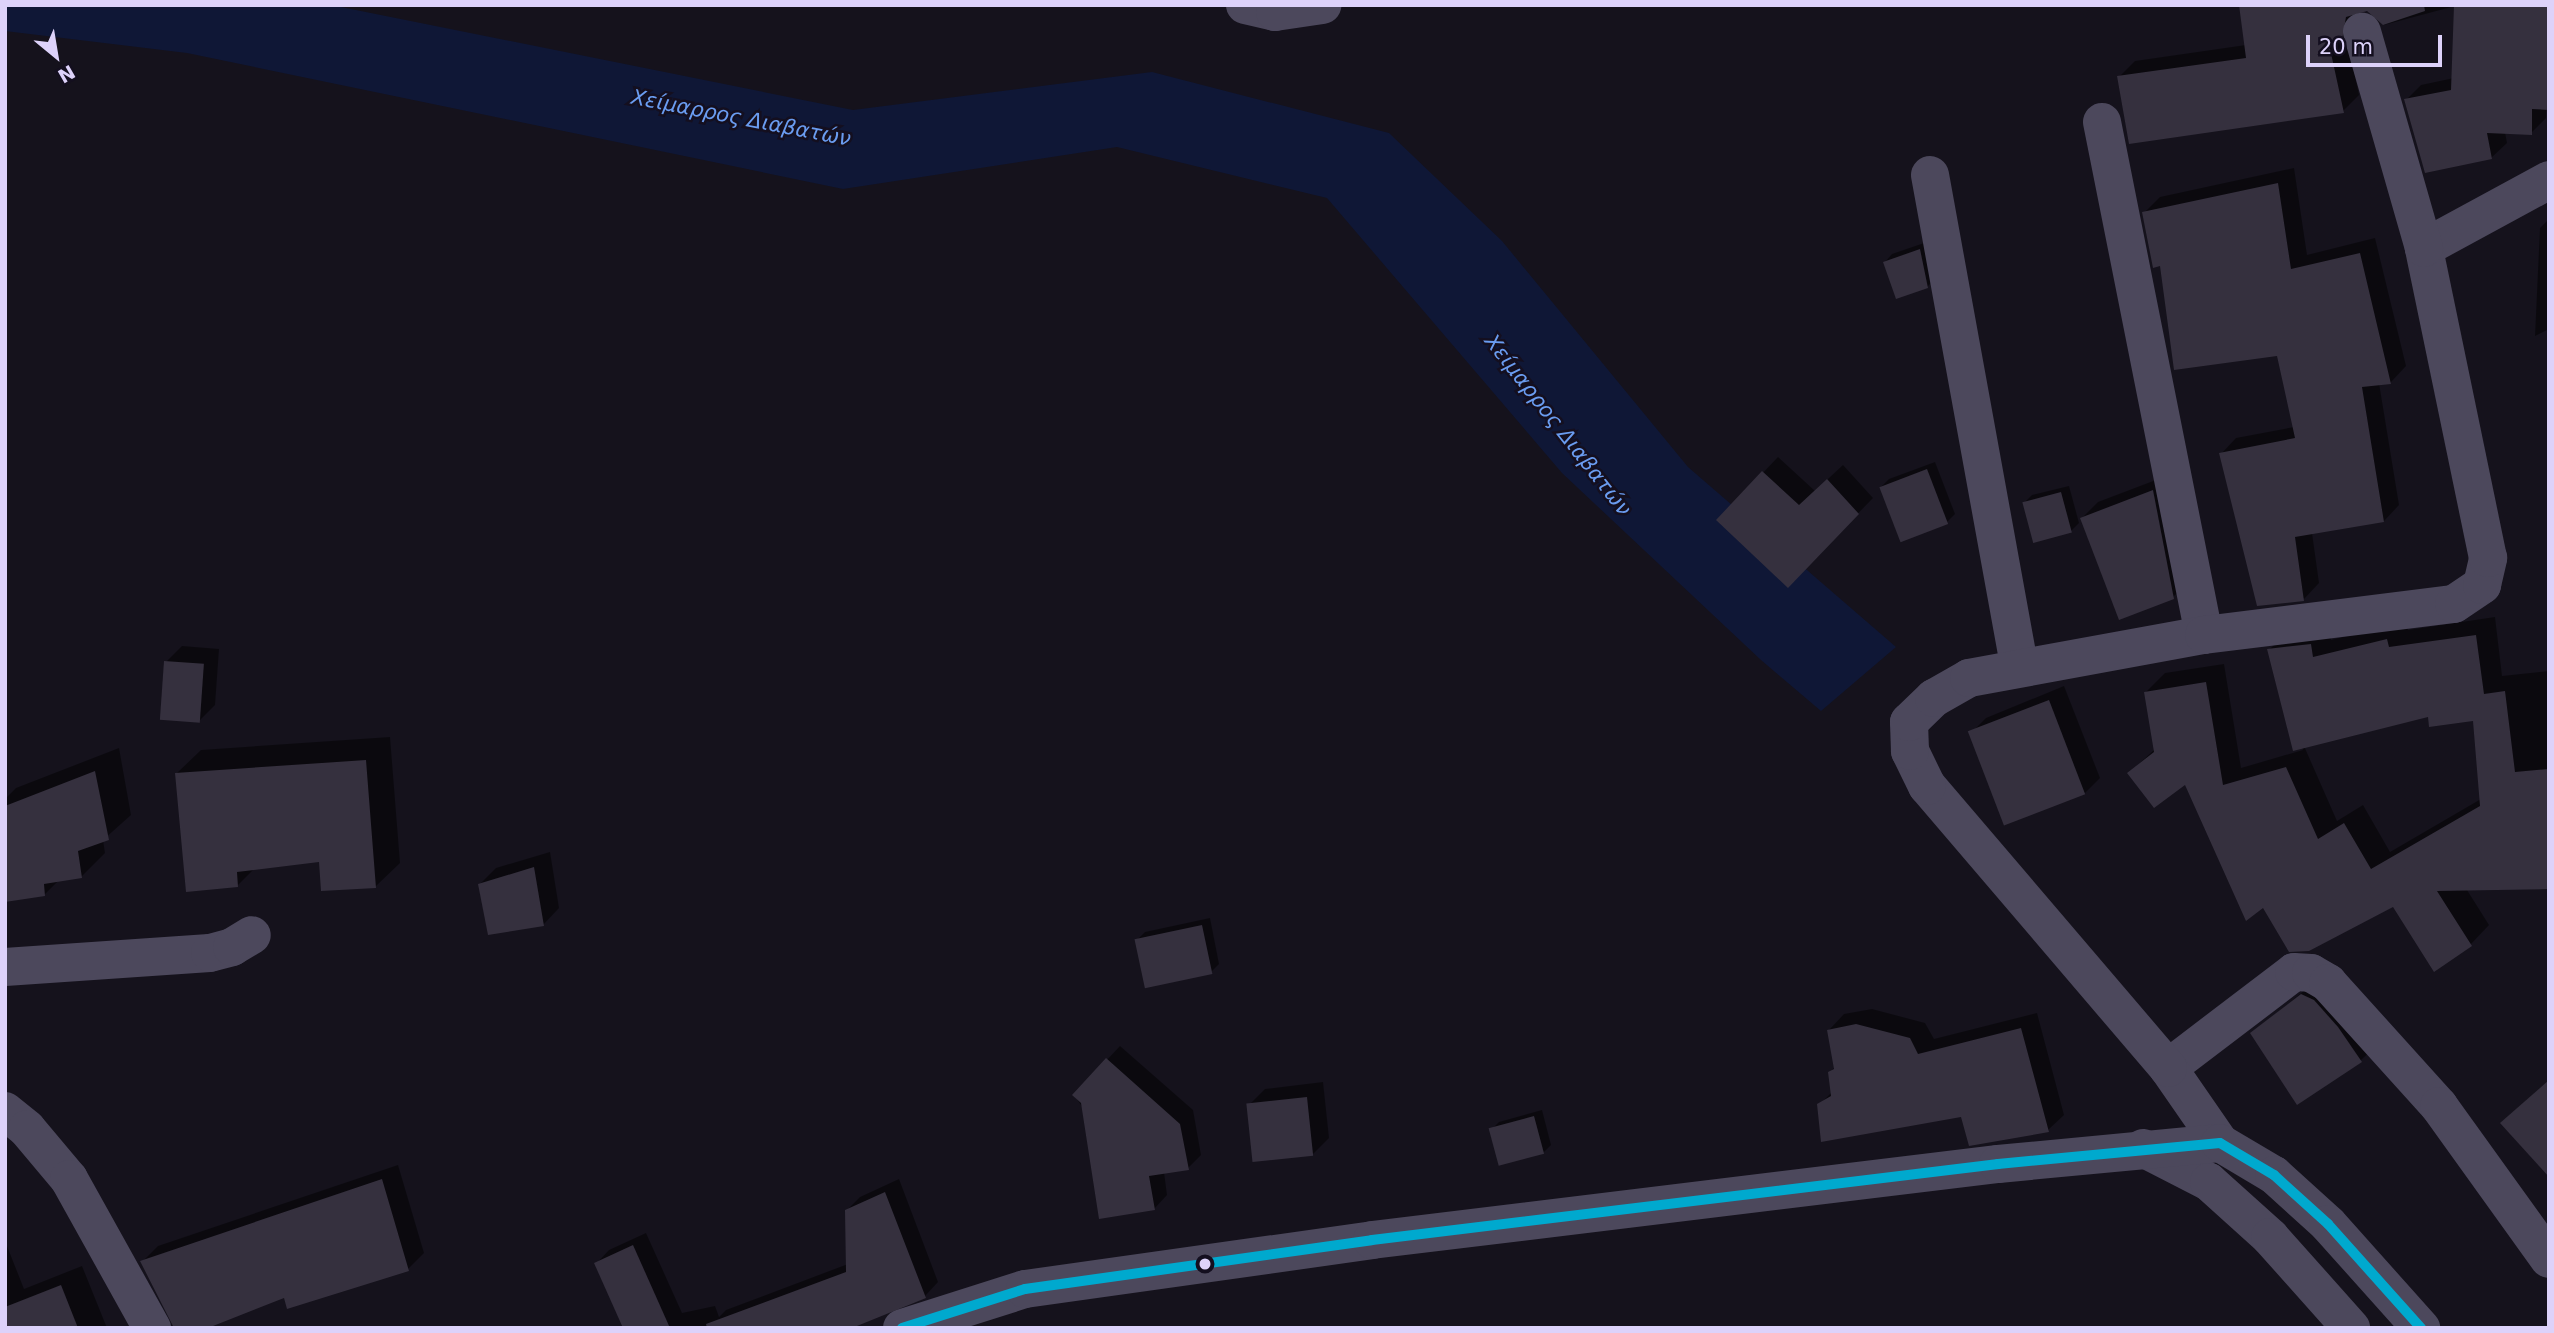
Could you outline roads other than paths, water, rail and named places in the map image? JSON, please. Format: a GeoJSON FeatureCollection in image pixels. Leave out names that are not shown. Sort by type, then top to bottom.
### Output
{"type":"FeatureCollection","features":[{"type":"Feature","properties":{"kind":"street"},"geometry":{"type":"LineString","coordinates":[[1245,5],[1275,12],[1322,5]]}},
{"type":"Feature","properties":{"kind":"street"},"geometry":{"type":"LineString","coordinates":[[2362,32],[2424,248],[2488,558],[2482,585],[2454,604],[2204,635],[1969,678],[1934,698],[1909,722],[1910,751],[1927,786],[2168,1068],[2220,1143],[2274,1175],[2328,1224],[2421,1328]]}},
{"type":"Feature","properties":{"kind":"street"},"geometry":{"type":"LineString","coordinates":[[2102,122],[2204,635]]}},
{"type":"Feature","properties":{"kind":"street"},"geometry":{"type":"LineString","coordinates":[[1930,175],[2019,667]]}},
{"type":"Feature","properties":{"kind":"street"},"geometry":{"type":"LineString","coordinates":[[2424,248],[2549,180]]}},
{"type":"Feature","properties":{"kind":"street"},"geometry":{"type":"LineString","coordinates":[[5,967],[210,953],[232,947],[252,935]]}},
{"type":"Feature","properties":{"kind":"street"},"geometry":{"type":"LineString","coordinates":[[2168,1068],[2294,972],[2311,973],[2328,983],[2439,1106],[2549,1259]]}},
{"type":"Feature","properties":{"kind":"street"},"geometry":{"type":"LineString","coordinates":[[5,1111],[27,1129],[69,1179],[152,1328]]}},
{"type":"Feature","properties":{"kind":"street"},"geometry":{"type":"LineString","coordinates":[[902,1328],[1025,1289],[1386,1239],[2143,1148],[2220,1143]]}},
{"type":"Feature","properties":{"kind":"street"},"geometry":{"type":"LineString","coordinates":[[2143,1148],[2208,1182],[2270,1237],[2351,1328]]}},
{"type":"Feature","properties":{"kind":"water","name":"Χείμαρρος Διαβατών"},"geometry":{"type":"Polygon","coordinates":[[[5,5],[331,5],[853,110],[1152,72],[1389,133],[1502,241],[1688,467],[1896,647],[1821,711],[1761,660],[1562,473],[1327,198],[1117,147],[843,189],[187,53],[5,31],[5,5]]]}}]}
